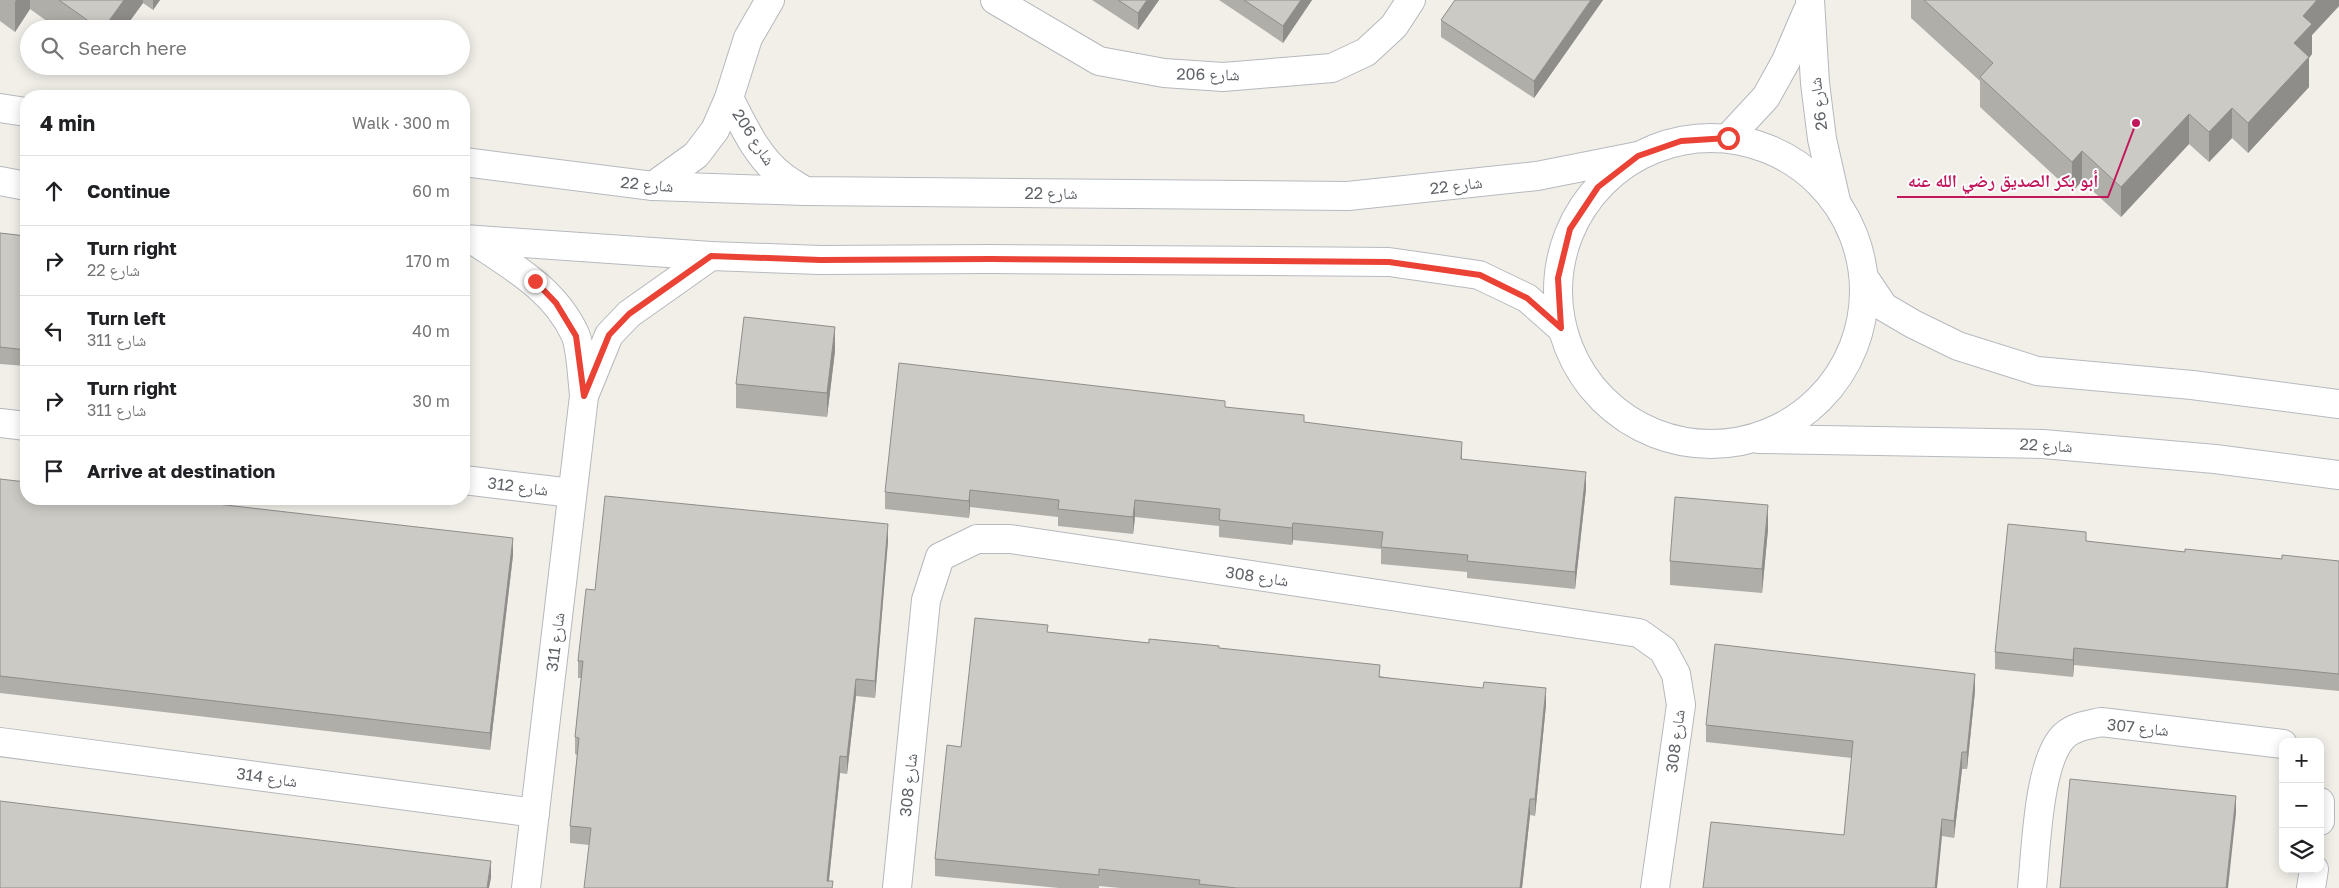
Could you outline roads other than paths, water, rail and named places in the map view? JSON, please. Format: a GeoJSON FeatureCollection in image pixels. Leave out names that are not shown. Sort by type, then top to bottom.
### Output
{"type":"FeatureCollection","features":[{"type":"Feature","properties":{"kind":"street","name":"شارع 206"},"geometry":{"type":"LineString","coordinates":[[653,186],[696,155],[715,130],[729,98],[748,38],[770,0]]}},
{"type":"Feature","properties":{"kind":"street","name":"شارع 206"},"geometry":{"type":"LineString","coordinates":[[995,0],[1099,61],[1164,73],[1223,77],[1332,68],[1366,52],[1394,26],[1411,0]]}},
{"type":"Feature","properties":{"kind":"street","name":"شارع 26"},"geometry":{"type":"LineString","coordinates":[[1728,138],[1766,97],[1786,61],[1810,3]]}},
{"type":"Feature","properties":{"kind":"street","name":"شارع 26"},"geometry":{"type":"LineString","coordinates":[[1810,3],[1815,84],[1822,139],[1836,200]]}},
{"type":"Feature","properties":{"kind":"street","name":"شارع 206"},"geometry":{"type":"LineString","coordinates":[[729,98],[748,134],[765,159],[781,175],[806,191]]}},
{"type":"Feature","properties":{"kind":"street"},"geometry":{"type":"LineString","coordinates":[[0,108],[20,111]]}},
{"type":"Feature","properties":{"kind":"street"},"geometry":{"type":"LineString","coordinates":[[1728,138],[1789,158],[1836,200],[1856,238],[1865,279],[1860,331],[1838,379],[1800,417],[1752,439],[1703,445],[1655,435],[1613,410],[1580,373],[1561,328],[1558,278],[1570,229],[1598,187],[1638,156],[1681,141],[1728,138]]}},
{"type":"Feature","properties":{"kind":"street","name":"شارع 22"},"geometry":{"type":"LineString","coordinates":[[470,163],[653,186],[806,191],[1348,196],[1536,176],[1638,156]]}},
{"type":"Feature","properties":{"kind":"street"},"geometry":{"type":"LineString","coordinates":[[0,181],[20,185]]}},
{"type":"Feature","properties":{"kind":"street"},"geometry":{"type":"LineString","coordinates":[[470,240],[711,256],[820,260],[990,259],[1389,262],[1480,275],[1527,298],[1561,328]]}},
{"type":"Feature","properties":{"kind":"street","name":"شارع 311"},"geometry":{"type":"LineString","coordinates":[[470,241],[535,281],[556,303],[576,336],[584,396],[526,888]]}},
{"type":"Feature","properties":{"kind":"street","name":"شارع 311"},"geometry":{"type":"LineString","coordinates":[[584,396],[609,335],[629,314],[711,256]]}},
{"type":"Feature","properties":{"kind":"street"},"geometry":{"type":"LineString","coordinates":[[1865,279],[1884,307],[1913,324],[1958,346],[2037,371],[2192,386],[2339,404]]}},
{"type":"Feature","properties":{"kind":"street"},"geometry":{"type":"LineString","coordinates":[[0,423],[20,425]]}},
{"type":"Feature","properties":{"kind":"street","name":"شارع 22"},"geometry":{"type":"LineString","coordinates":[[1752,439],[2043,444],[2215,459],[2339,475]]}},
{"type":"Feature","properties":{"kind":"street","name":"شارع 312"},"geometry":{"type":"LineString","coordinates":[[470,481],[572,493]]}},
{"type":"Feature","properties":{"kind":"street","name":"شارع 308"},"geometry":{"type":"LineString","coordinates":[[897,888],[926,600],[940,557],[977,539],[1010,539],[1639,633],[1663,650],[1676,674],[1681,705],[1655,888]]}},
{"type":"Feature","properties":{"kind":"street","name":"شارع 307"},"geometry":{"type":"LineString","coordinates":[[2032,888],[2045,773],[2053,749],[2078,726],[2101,722],[2279,744]]}},
{"type":"Feature","properties":{"kind":"street","name":"شارع 314"},"geometry":{"type":"LineString","coordinates":[[0,742],[535,812]]}},
{"type":"Feature","properties":{"kind":"street"},"geometry":{"type":"LineString","coordinates":[[2312,888],[2314,873]]}},
{"type":"Feature","properties":{"kind":"place","name":"أبو بكر الصديق رضي الله عنه"},"geometry":{"type":"Point","coordinates":[2136,123]}}]}
